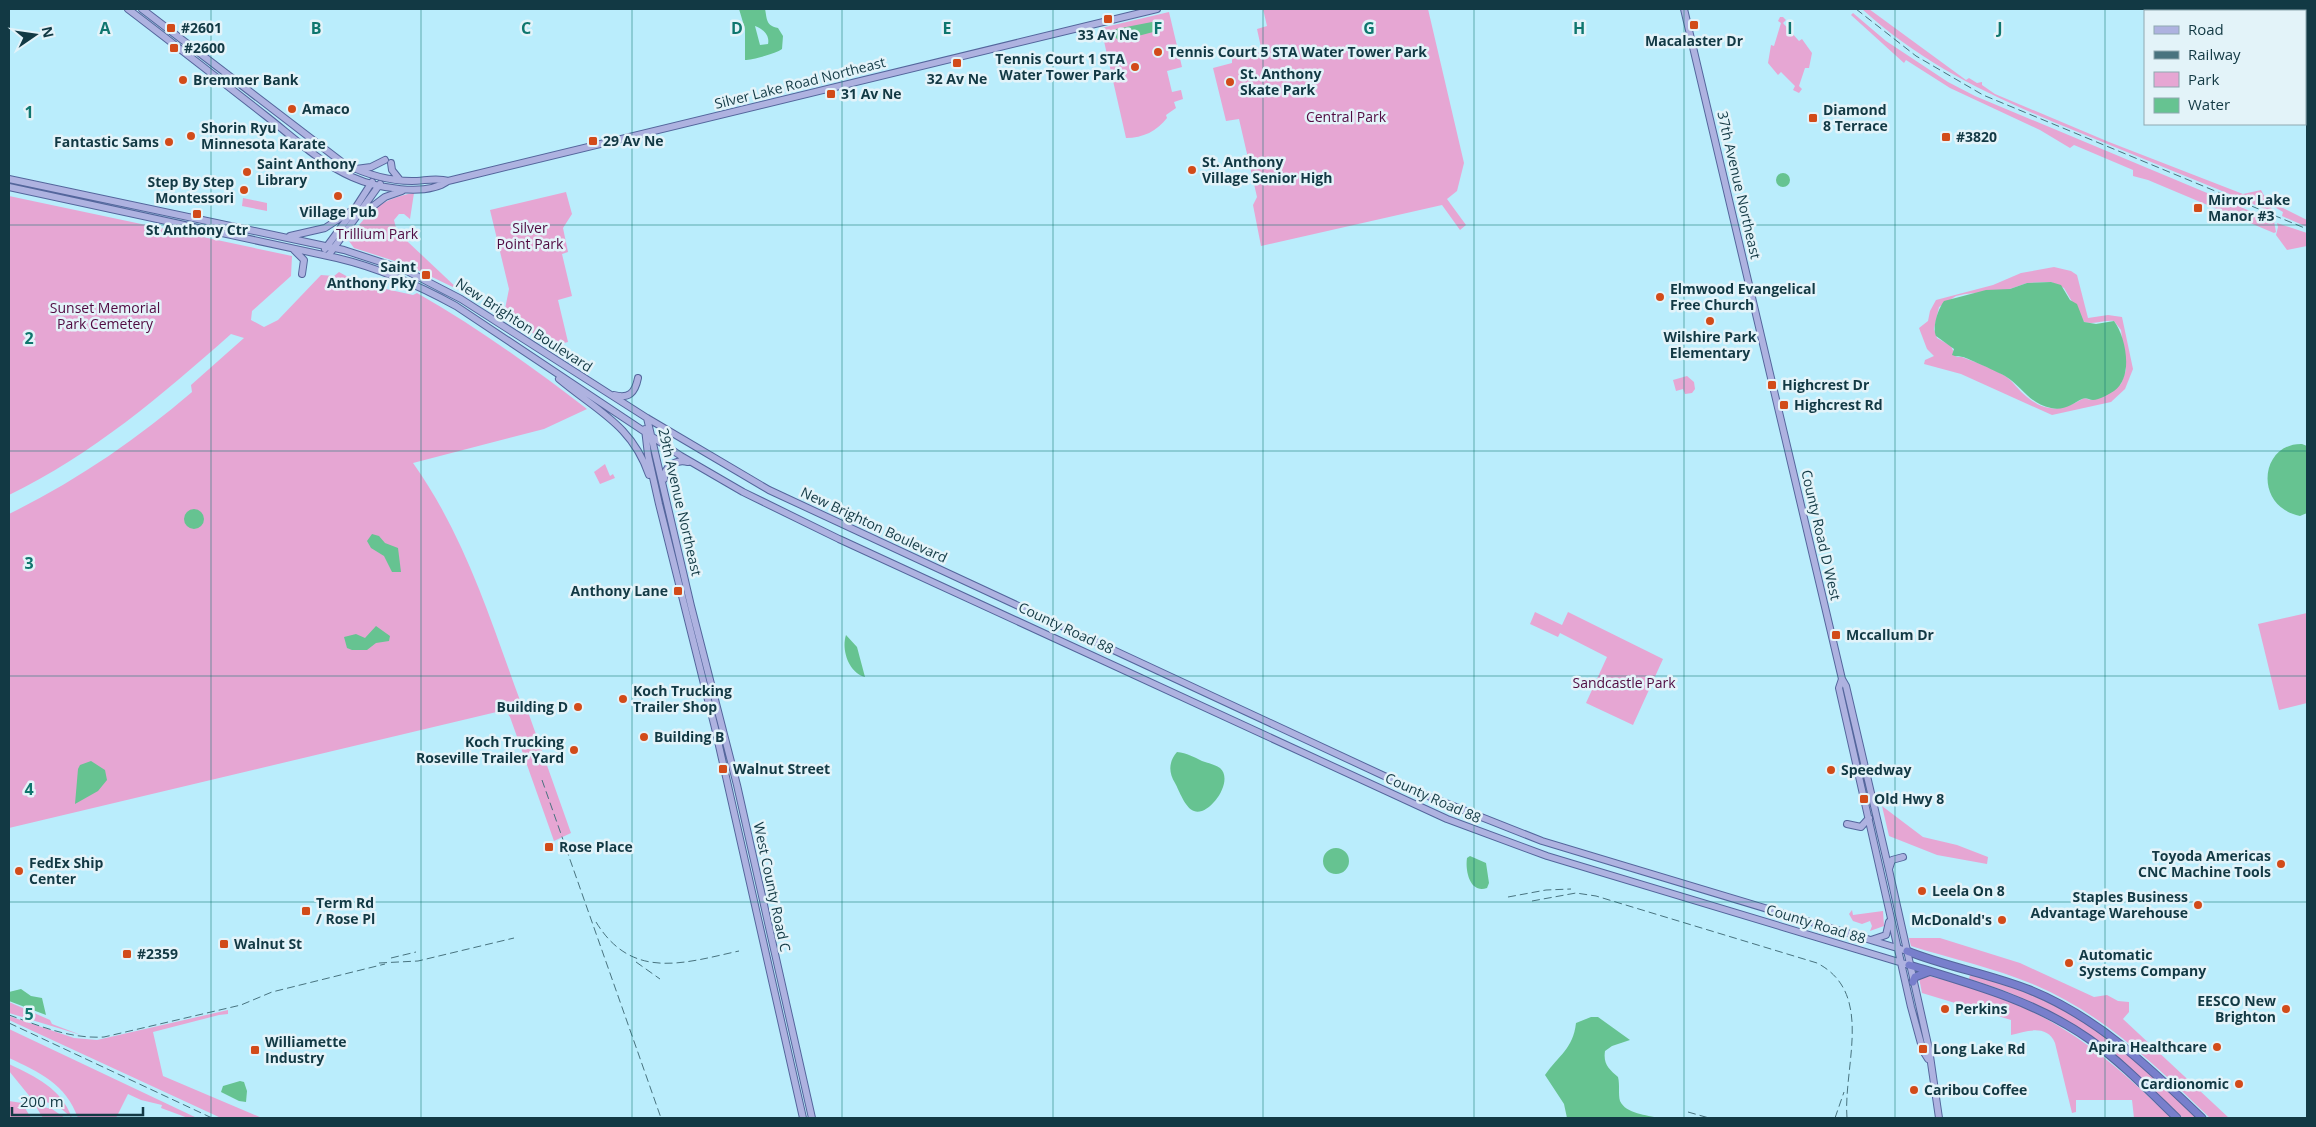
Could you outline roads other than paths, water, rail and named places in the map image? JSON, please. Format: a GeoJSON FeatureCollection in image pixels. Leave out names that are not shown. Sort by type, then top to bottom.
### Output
{"type":"FeatureCollection","features":[{"type":"Feature","properties":{"kind":"highway"},"geometry":{"type":"LineString","coordinates":[[1907,951],[2012,984],[2068,1008],[2102,1029],[2135,1055],[2202,1118]]}},
{"type":"Feature","properties":{"kind":"highway"},"geometry":{"type":"LineString","coordinates":[[1909,965],[2019,1001],[2070,1027],[2119,1063],[2178,1118]]}},
{"type":"Feature","properties":{"kind":"highway"},"geometry":{"type":"LineString","coordinates":[[1913,982],[1917,976],[1930,972]]}},
{"type":"Feature","properties":{"kind":"main road","name":"Silver Lake Road Northeast"},"geometry":{"type":"LineString","coordinates":[[128,9],[326,163],[352,177],[374,185],[411,189],[443,184],[448,181],[1157,9]]}},
{"type":"Feature","properties":{"kind":"main road","name":"Silver Lake Road Northeast"},"geometry":{"type":"LineString","coordinates":[[142,9],[331,156],[355,169],[379,177],[400,180],[442,179],[448,181]]}},
{"type":"Feature","properties":{"kind":"main road","name":"37th Avenue Northeast"},"geometry":{"type":"LineString","coordinates":[[1684,9],[1776,396]]}},
{"type":"Feature","properties":{"kind":"main road"},"geometry":{"type":"LineString","coordinates":[[355,169],[371,167],[388,161],[400,180]]}},
{"type":"Feature","properties":{"kind":"main road"},"geometry":{"type":"LineString","coordinates":[[328,256],[356,220],[379,177]]}},
{"type":"Feature","properties":{"kind":"main road","name":"New Brighton Boulevard"},"geometry":{"type":"LineString","coordinates":[[9,179],[327,246],[380,261],[436,284],[646,418],[769,490],[988,592]]}},
{"type":"Feature","properties":{"kind":"main road"},"geometry":{"type":"LineString","coordinates":[[320,254],[374,185]]}},
{"type":"Feature","properties":{"kind":"main road","name":"New Brighton Boulevard"},"geometry":{"type":"LineString","coordinates":[[9,187],[359,263],[433,293],[692,463],[743,492],[839,539],[968,597]]}},
{"type":"Feature","properties":{"kind":"main road"},"geometry":{"type":"LineString","coordinates":[[356,220],[385,197],[411,189]]}},
{"type":"Feature","properties":{"kind":"main road"},"geometry":{"type":"LineString","coordinates":[[283,237],[311,233],[326,228],[356,207]]}},
{"type":"Feature","properties":{"kind":"main road"},"geometry":{"type":"LineString","coordinates":[[292,248],[304,260],[302,274]]}},
{"type":"Feature","properties":{"kind":"main road"},"geometry":{"type":"LineString","coordinates":[[541,363],[629,436],[645,464],[659,504]]}},
{"type":"Feature","properties":{"kind":"main road"},"geometry":{"type":"LineString","coordinates":[[606,392],[620,396],[630,395],[636,388],[638,378]]}},
{"type":"Feature","properties":{"kind":"main road","name":"County Road D West"},"geometry":{"type":"LineString","coordinates":[[1776,396],[1889,870],[1930,1062],[1939,1118]]}},
{"type":"Feature","properties":{"kind":"main road","name":"29th Avenue Northeast"},"geometry":{"type":"LineString","coordinates":[[646,418],[659,504],[697,663]]}},
{"type":"Feature","properties":{"kind":"main road","name":"29th Avenue Northeast"},"geometry":{"type":"LineString","coordinates":[[648,433],[664,488],[705,661]]}},
{"type":"Feature","properties":{"kind":"main road"},"geometry":{"type":"LineString","coordinates":[[664,488],[664,475],[671,464],[683,460],[692,463]]}},
{"type":"Feature","properties":{"kind":"main road","name":"County Road 88"},"geometry":{"type":"LineString","coordinates":[[988,592],[1478,818],[1576,852],[1907,951]]}},
{"type":"Feature","properties":{"kind":"main road","name":"County Road 88"},"geometry":{"type":"LineString","coordinates":[[968,597],[1475,831],[1547,856],[1909,965]]}},
{"type":"Feature","properties":{"kind":"main road","name":"West County Road C"},"geometry":{"type":"LineString","coordinates":[[705,661],[737,785],[812,1118]]}},
{"type":"Feature","properties":{"kind":"main road","name":"West County Road C"},"geometry":{"type":"LineString","coordinates":[[697,663],[714,728],[803,1118]]}},
{"type":"Feature","properties":{"kind":"main road","name":"County Road D West"},"geometry":{"type":"LineString","coordinates":[[1842,679],[1839,688],[1870,818],[1897,948],[1923,1051],[1930,1062]]}},
{"type":"Feature","properties":{"kind":"main road"},"geometry":{"type":"LineString","coordinates":[[1847,824],[1861,827],[1870,818]]}},
{"type":"Feature","properties":{"kind":"main road"},"geometry":{"type":"LineString","coordinates":[[1889,870],[1892,860],[1903,857]]}},
{"type":"Feature","properties":{"kind":"main road"},"geometry":{"type":"LineString","coordinates":[[1870,940],[1886,935],[1890,915]]}},
{"type":"Feature","properties":{"kind":"water"},"geometry":{"type":"Polygon","coordinates":[[[739,9],[765,9],[769,24],[778,28],[783,36],[782,49],[765,56],[745,60],[745,29],[739,9]],[[755,26],[760,45],[768,44],[767,35],[755,26]]]}},
{"type":"Feature","properties":{"kind":"water"},"geometry":{"type":"Polygon","coordinates":[[[1157,21],[1160,26],[1157,31],[1119,41],[1112,34],[1116,29],[1157,21]]]}},
{"type":"Feature","properties":{"kind":"water"},"geometry":{"type":"Polygon","coordinates":[[[1780,173],[1786,173],[1790,180],[1786,187],[1780,187],[1776,183],[1776,177],[1780,173]]]}},
{"type":"Feature","properties":{"kind":"water"},"geometry":{"type":"Polygon","coordinates":[[[2051,282],[2061,285],[2070,300],[2077,304],[2084,322],[2096,324],[2114,321],[2125,346],[2126,367],[2120,385],[2114,391],[2095,400],[2083,398],[2064,408],[2056,409],[2043,406],[2031,399],[2005,376],[1966,358],[1952,355],[1954,349],[1936,336],[1936,318],[1944,301],[1986,290],[2010,289],[2027,283],[2051,282]]]}},
{"type":"Feature","properties":{"kind":"water"},"geometry":{"type":"Polygon","coordinates":[[[2302,444],[2307,446],[2307,513],[2300,516],[2285,510],[2275,500],[2269,489],[2268,476],[2271,464],[2277,453],[2288,446],[2302,444]]]}},
{"type":"Feature","properties":{"kind":"water"},"geometry":{"type":"Polygon","coordinates":[[[194,509],[201,512],[204,519],[201,526],[194,529],[187,526],[184,519],[187,512],[194,509]]]}},
{"type":"Feature","properties":{"kind":"water"},"geometry":{"type":"Polygon","coordinates":[[[372,534],[379,536],[385,543],[398,548],[401,572],[392,572],[384,556],[371,548],[367,541],[372,534]]]}},
{"type":"Feature","properties":{"kind":"water"},"geometry":{"type":"Polygon","coordinates":[[[376,626],[390,636],[389,641],[376,643],[367,650],[347,648],[344,637],[356,634],[365,638],[376,626]]]}},
{"type":"Feature","properties":{"kind":"water"},"geometry":{"type":"Polygon","coordinates":[[[846,635],[857,647],[865,677],[855,671],[848,660],[845,647],[846,635]]]}},
{"type":"Feature","properties":{"kind":"water"},"geometry":{"type":"Polygon","coordinates":[[[1177,752],[1216,766],[1224,774],[1222,789],[1218,797],[1206,809],[1194,811],[1191,809],[1173,779],[1170,771],[1171,763],[1177,752]]]}},
{"type":"Feature","properties":{"kind":"water"},"geometry":{"type":"Polygon","coordinates":[[[91,761],[105,770],[107,780],[98,791],[75,804],[78,769],[80,765],[91,761]]]}},
{"type":"Feature","properties":{"kind":"water"},"geometry":{"type":"Polygon","coordinates":[[[1336,848],[1345,852],[1349,861],[1345,870],[1336,874],[1327,870],[1323,861],[1327,852],[1336,848]]]}},
{"type":"Feature","properties":{"kind":"water"},"geometry":{"type":"Polygon","coordinates":[[[1470,856],[1486,863],[1489,883],[1487,888],[1476,888],[1470,880],[1467,858],[1470,856]]]}},
{"type":"Feature","properties":{"kind":"water"},"geometry":{"type":"Polygon","coordinates":[[[21,989],[31,996],[42,998],[46,1015],[9,1001],[9,992],[21,989]]]}},
{"type":"Feature","properties":{"kind":"water"},"geometry":{"type":"Polygon","coordinates":[[[1591,1017],[1598,1017],[1630,1040],[1612,1046],[1605,1051],[1607,1066],[1618,1077],[1620,1101],[1627,1109],[1659,1118],[1567,1118],[1564,1104],[1545,1075],[1569,1046],[1576,1023],[1591,1017]]]}},
{"type":"Feature","properties":{"kind":"water"},"geometry":{"type":"Polygon","coordinates":[[[240,1081],[244,1082],[247,1091],[246,1102],[239,1101],[221,1092],[223,1086],[240,1081]]]}},
{"type":"Feature","properties":{"kind":"railway"},"geometry":{"type":"LineString","coordinates":[[1856,9],[1916,56],[1983,95],[2307,229]]}},
{"type":"Feature","properties":{"kind":"railway"},"geometry":{"type":"LineString","coordinates":[[542,780],[661,1118]]}},
{"type":"Feature","properties":{"kind":"railway"},"geometry":{"type":"LineString","coordinates":[[1508,897],[1546,890],[1571,889]]}},
{"type":"Feature","properties":{"kind":"railway"},"geometry":{"type":"LineString","coordinates":[[1532,901],[1576,893],[1596,896],[1817,963],[1835,976],[1846,993],[1851,1012],[1852,1032],[1847,1118]]}},
{"type":"Feature","properties":{"kind":"railway"},"geometry":{"type":"LineString","coordinates":[[596,922],[610,941],[626,953],[643,960],[660,963],[679,963],[739,951]]}},
{"type":"Feature","properties":{"kind":"railway"},"geometry":{"type":"LineString","coordinates":[[379,963],[418,961],[514,938]]}},
{"type":"Feature","properties":{"kind":"railway"},"geometry":{"type":"LineString","coordinates":[[391,958],[416,952]]}},
{"type":"Feature","properties":{"kind":"railway"},"geometry":{"type":"LineString","coordinates":[[636,962],[660,979]]}},
{"type":"Feature","properties":{"kind":"railway"},"geometry":{"type":"LineString","coordinates":[[9,1015],[67,1034],[104,1037],[241,1005],[272,992],[385,964]]}},
{"type":"Feature","properties":{"kind":"railway"},"geometry":{"type":"LineString","coordinates":[[9,1023],[212,1118]]}},
{"type":"Feature","properties":{"kind":"railway"},"geometry":{"type":"LineString","coordinates":[[1835,1118],[1844,1092]]}},
{"type":"Feature","properties":{"kind":"railway"},"geometry":{"type":"LineString","coordinates":[[1688,1112],[1709,1118]]}},
{"type":"Feature","properties":{"kind":"place","name":"33 Av Ne"},"geometry":{"type":"Point","coordinates":[1108,19]}},
{"type":"Feature","properties":{"kind":"place","name":"Macalaster Dr"},"geometry":{"type":"Point","coordinates":[1694,25]}},
{"type":"Feature","properties":{"kind":"place","name":"#2601"},"geometry":{"type":"Point","coordinates":[171,28]}},
{"type":"Feature","properties":{"kind":"place","name":"#2600"},"geometry":{"type":"Point","coordinates":[174,48]}},
{"type":"Feature","properties":{"kind":"place","name":"Tennis Court 5 STA Water Tower Park"},"geometry":{"type":"Point","coordinates":[1158,52]}},
{"type":"Feature","properties":{"kind":"place","name":"32 Av Ne"},"geometry":{"type":"Point","coordinates":[957,63]}},
{"type":"Feature","properties":{"kind":"place","name":"Tennis Court 1 STA Water Tower Park"},"geometry":{"type":"Point","coordinates":[1135,67]}},
{"type":"Feature","properties":{"kind":"place","name":"Bremmer Bank"},"geometry":{"type":"Point","coordinates":[183,80]}},
{"type":"Feature","properties":{"kind":"place","name":"St. Anthony Skate Park"},"geometry":{"type":"Point","coordinates":[1230,82]}},
{"type":"Feature","properties":{"kind":"place","name":"31 Av Ne"},"geometry":{"type":"Point","coordinates":[831,94]}},
{"type":"Feature","properties":{"kind":"place","name":"Amaco"},"geometry":{"type":"Point","coordinates":[292,109]}},
{"type":"Feature","properties":{"kind":"place","name":"Diamond 8 Terrace"},"geometry":{"type":"Point","coordinates":[1813,118]}},
{"type":"Feature","properties":{"kind":"place","name":"Shorin Ryu Minnesota Karate"},"geometry":{"type":"Point","coordinates":[191,136]}},
{"type":"Feature","properties":{"kind":"place","name":"#3820"},"geometry":{"type":"Point","coordinates":[1946,137]}},
{"type":"Feature","properties":{"kind":"place","name":"29 Av Ne"},"geometry":{"type":"Point","coordinates":[593,141]}},
{"type":"Feature","properties":{"kind":"place","name":"Fantastic Sams"},"geometry":{"type":"Point","coordinates":[169,142]}},
{"type":"Feature","properties":{"kind":"place","name":"St. Anthony Village Senior High"},"geometry":{"type":"Point","coordinates":[1192,170]}},
{"type":"Feature","properties":{"kind":"place","name":"Saint Anthony Library"},"geometry":{"type":"Point","coordinates":[247,172]}},
{"type":"Feature","properties":{"kind":"place","name":"Step By Step Montessori"},"geometry":{"type":"Point","coordinates":[244,190]}},
{"type":"Feature","properties":{"kind":"place","name":"Village Pub"},"geometry":{"type":"Point","coordinates":[338,196]}},
{"type":"Feature","properties":{"kind":"place","name":"Mirror Lake Manor #3"},"geometry":{"type":"Point","coordinates":[2198,208]}},
{"type":"Feature","properties":{"kind":"place","name":"St Anthony Ctr"},"geometry":{"type":"Point","coordinates":[197,214]}},
{"type":"Feature","properties":{"kind":"place","name":"Saint Anthony Pky"},"geometry":{"type":"Point","coordinates":[426,275]}},
{"type":"Feature","properties":{"kind":"place","name":"Elmwood Evangelical Free Church"},"geometry":{"type":"Point","coordinates":[1660,297]}},
{"type":"Feature","properties":{"kind":"place","name":"Wilshire Park Elementary"},"geometry":{"type":"Point","coordinates":[1710,321]}},
{"type":"Feature","properties":{"kind":"place","name":"Highcrest Dr"},"geometry":{"type":"Point","coordinates":[1772,385]}},
{"type":"Feature","properties":{"kind":"place","name":"Highcrest Rd"},"geometry":{"type":"Point","coordinates":[1784,405]}},
{"type":"Feature","properties":{"kind":"place","name":"Anthony Lane"},"geometry":{"type":"Point","coordinates":[678,591]}},
{"type":"Feature","properties":{"kind":"place","name":"Mccallum Dr"},"geometry":{"type":"Point","coordinates":[1836,635]}},
{"type":"Feature","properties":{"kind":"place","name":"Koch Trucking Trailer Shop"},"geometry":{"type":"Point","coordinates":[623,699]}},
{"type":"Feature","properties":{"kind":"place","name":"Building D"},"geometry":{"type":"Point","coordinates":[578,707]}},
{"type":"Feature","properties":{"kind":"place","name":"Building B"},"geometry":{"type":"Point","coordinates":[644,737]}},
{"type":"Feature","properties":{"kind":"place","name":"Koch Trucking Roseville Trailer Yard"},"geometry":{"type":"Point","coordinates":[574,750]}},
{"type":"Feature","properties":{"kind":"place","name":"Walnut Street"},"geometry":{"type":"Point","coordinates":[723,769]}},
{"type":"Feature","properties":{"kind":"place","name":"Speedway"},"geometry":{"type":"Point","coordinates":[1831,770]}},
{"type":"Feature","properties":{"kind":"place","name":"Old Hwy 8"},"geometry":{"type":"Point","coordinates":[1864,799]}},
{"type":"Feature","properties":{"kind":"place","name":"Rose Place"},"geometry":{"type":"Point","coordinates":[549,847]}},
{"type":"Feature","properties":{"kind":"place","name":"Toyoda Americas CNC Machine Tools"},"geometry":{"type":"Point","coordinates":[2281,864]}},
{"type":"Feature","properties":{"kind":"place","name":"FedEx Ship Center"},"geometry":{"type":"Point","coordinates":[19,871]}},
{"type":"Feature","properties":{"kind":"place","name":"Leela On 8"},"geometry":{"type":"Point","coordinates":[1922,891]}},
{"type":"Feature","properties":{"kind":"place","name":"Staples Business Advantage Warehouse"},"geometry":{"type":"Point","coordinates":[2198,905]}},
{"type":"Feature","properties":{"kind":"place","name":"Term Rd / Rose Pl"},"geometry":{"type":"Point","coordinates":[306,911]}},
{"type":"Feature","properties":{"kind":"place","name":"McDonald's"},"geometry":{"type":"Point","coordinates":[2002,920]}},
{"type":"Feature","properties":{"kind":"place","name":"Walnut St"},"geometry":{"type":"Point","coordinates":[224,944]}},
{"type":"Feature","properties":{"kind":"place","name":"#2359"},"geometry":{"type":"Point","coordinates":[127,954]}},
{"type":"Feature","properties":{"kind":"place","name":"Automatic Systems Company"},"geometry":{"type":"Point","coordinates":[2069,963]}},
{"type":"Feature","properties":{"kind":"place","name":"Perkins"},"geometry":{"type":"Point","coordinates":[1945,1009]}},
{"type":"Feature","properties":{"kind":"place","name":"EESCO New Brighton"},"geometry":{"type":"Point","coordinates":[2286,1009]}},
{"type":"Feature","properties":{"kind":"place","name":"Apira Healthcare"},"geometry":{"type":"Point","coordinates":[2217,1047]}},
{"type":"Feature","properties":{"kind":"place","name":"Long Lake Rd"},"geometry":{"type":"Point","coordinates":[1923,1049]}},
{"type":"Feature","properties":{"kind":"place","name":"Williamette Industry"},"geometry":{"type":"Point","coordinates":[255,1050]}},
{"type":"Feature","properties":{"kind":"place","name":"Cardionomic"},"geometry":{"type":"Point","coordinates":[2239,1084]}},
{"type":"Feature","properties":{"kind":"place","name":"Caribou Coffee"},"geometry":{"type":"Point","coordinates":[1914,1090]}},
{"type":"Feature","properties":{"kind":"park label","name":"Central Park"},"geometry":{"type":"Point","coordinates":[1346,117]}},
{"type":"Feature","properties":{"kind":"park label","name":"Trillium Park"},"geometry":{"type":"Point","coordinates":[377,234]}},
{"type":"Feature","properties":{"kind":"park label","name":"Silver Point Park"},"geometry":{"type":"Point","coordinates":[530,236]}},
{"type":"Feature","properties":{"kind":"park label","name":"Sunset Memorial Park Cemetery"},"geometry":{"type":"Point","coordinates":[105,316]}},
{"type":"Feature","properties":{"kind":"park label","name":"Sandcastle Park"},"geometry":{"type":"Point","coordinates":[1624,683]}}]}
